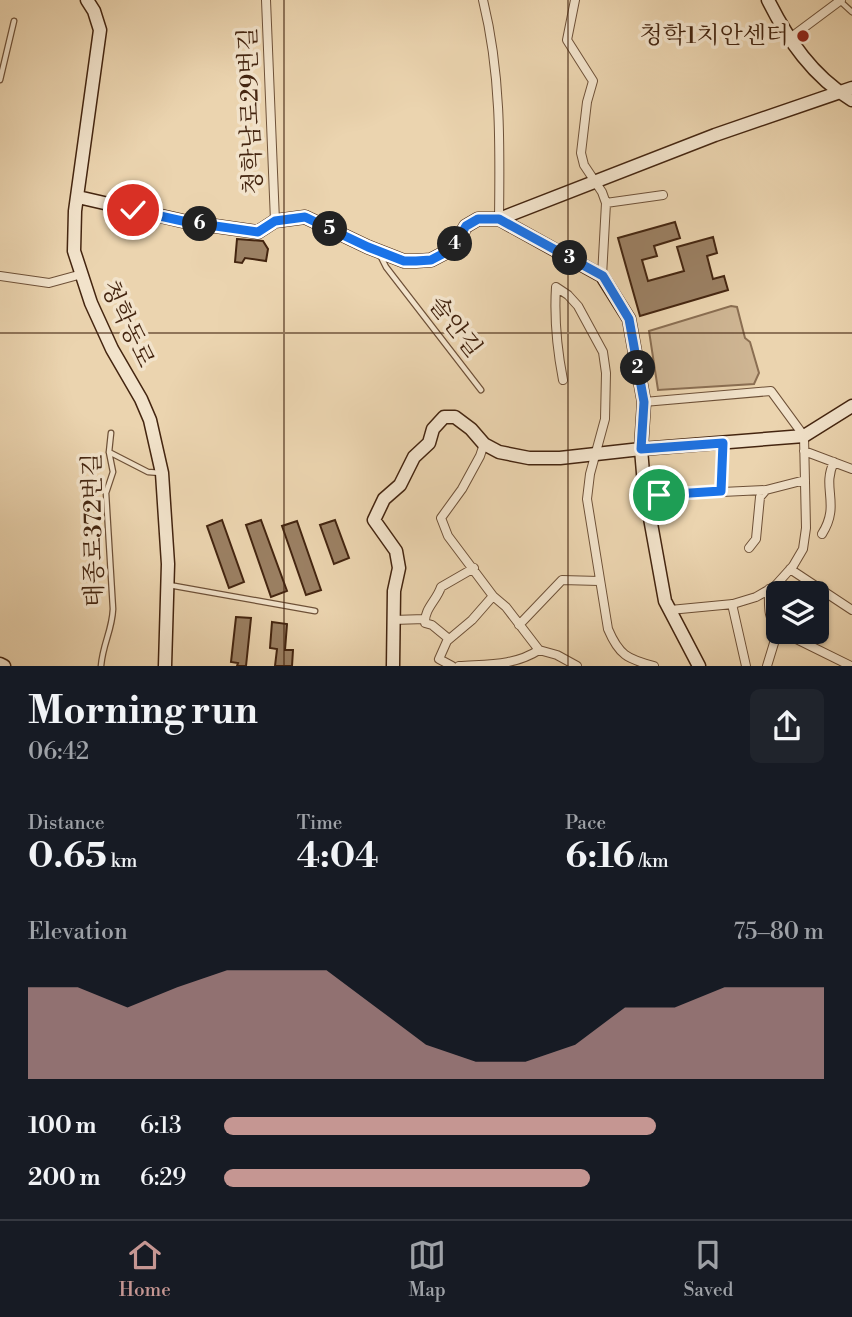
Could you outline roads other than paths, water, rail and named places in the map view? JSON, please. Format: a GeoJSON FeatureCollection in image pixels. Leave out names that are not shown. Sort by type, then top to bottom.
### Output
{"type":"FeatureCollection","features":[{"type":"Feature","properties":{"kind":"street","name":"청학동로"},"geometry":{"type":"LineString","coordinates":[[87,0],[100,30],[75,211],[74,251],[112,349],[150,420],[162,473],[168,584],[165,666]]}},
{"type":"Feature","properties":{"kind":"street","name":"청학남로29번길"},"geometry":{"type":"LineString","coordinates":[[266,0],[275,221]]}},
{"type":"Feature","properties":{"kind":"street"},"geometry":{"type":"LineString","coordinates":[[483,0],[500,107],[499,219]]}},
{"type":"Feature","properties":{"kind":"street"},"geometry":{"type":"LineString","coordinates":[[575,0],[567,40],[593,81],[587,102],[581,153],[584,165],[606,203],[603,276]]}},
{"type":"Feature","properties":{"kind":"street"},"geometry":{"type":"LineString","coordinates":[[768,0],[806,62],[823,81],[846,90],[852,100]]}},
{"type":"Feature","properties":{"kind":"street"},"geometry":{"type":"LineString","coordinates":[[790,38],[840,0]]}},
{"type":"Feature","properties":{"kind":"street"},"geometry":{"type":"LineString","coordinates":[[78,197],[187,222],[258,232],[275,221],[305,217],[404,261],[431,260],[452,249],[466,226],[478,219],[499,219],[715,135],[846,90]]}},
{"type":"Feature","properties":{"kind":"street"},"geometry":{"type":"LineString","coordinates":[[606,203],[663,195]]}},
{"type":"Feature","properties":{"kind":"street"},"geometry":{"type":"LineString","coordinates":[[499,219],[603,276],[629,319],[644,402],[641,449],[658,572],[665,601],[699,666]]}},
{"type":"Feature","properties":{"kind":"street"},"geometry":{"type":"LineString","coordinates":[[0,276],[49,283],[82,274]]}},
{"type":"Feature","properties":{"kind":"street"},"geometry":{"type":"LineString","coordinates":[[562,380],[554,313],[556,287],[578,306],[603,352],[606,373],[605,419],[590,474],[587,499],[608,629],[616,647],[627,658],[654,666]]}},
{"type":"Feature","properties":{"kind":"street"},"geometry":{"type":"LineString","coordinates":[[644,402],[771,391],[804,436],[806,528],[803,548],[779,581]]}},
{"type":"Feature","properties":{"kind":"street"},"geometry":{"type":"LineString","coordinates":[[393,666],[394,591],[399,568],[396,551],[374,520],[384,499],[400,485],[414,457],[429,443],[433,429],[444,417],[455,417],[471,429],[484,444],[499,452],[529,458],[561,458],[804,436],[852,406]]}},
{"type":"Feature","properties":{"kind":"street"},"geometry":{"type":"LineString","coordinates":[[721,491],[723,443]]}},
{"type":"Feature","properties":{"kind":"street"},"geometry":{"type":"LineString","coordinates":[[484,444],[462,489],[441,518],[448,536],[493,596],[506,607],[539,650],[557,655],[577,666]]}},
{"type":"Feature","properties":{"kind":"street"},"geometry":{"type":"LineString","coordinates":[[804,451],[852,469]]}},
{"type":"Feature","properties":{"kind":"street"},"geometry":{"type":"LineString","coordinates":[[822,534],[832,506],[829,478],[834,462]]}},
{"type":"Feature","properties":{"kind":"street"},"geometry":{"type":"LineString","coordinates":[[659,495],[766,490],[805,480]]}},
{"type":"Feature","properties":{"kind":"street"},"geometry":{"type":"LineString","coordinates":[[749,548],[756,539],[760,497],[766,490]]}},
{"type":"Feature","properties":{"kind":"street"},"geometry":{"type":"LineString","coordinates":[[449,639],[432,625],[425,623],[425,615],[438,597],[441,587],[474,568]]}},
{"type":"Feature","properties":{"kind":"street"},"geometry":{"type":"LineString","coordinates":[[790,569],[852,610]]}},
{"type":"Feature","properties":{"kind":"street"},"geometry":{"type":"LineString","coordinates":[[519,625],[562,580],[599,581]]}},
{"type":"Feature","properties":{"kind":"street"},"geometry":{"type":"LineString","coordinates":[[670,610],[732,604],[756,597],[766,591]]}},
{"type":"Feature","properties":{"kind":"street"},"geometry":{"type":"LineString","coordinates":[[452,666],[439,659],[449,639],[472,620],[493,596]]}},
{"type":"Feature","properties":{"kind":"street"},"geometry":{"type":"LineString","coordinates":[[732,604],[746,666]]}},
{"type":"Feature","properties":{"kind":"street"},"geometry":{"type":"LineString","coordinates":[[393,620],[425,619]]}},
{"type":"Feature","properties":{"kind":"street"},"geometry":{"type":"LineString","coordinates":[[767,666],[775,644]]}},
{"type":"Feature","properties":{"kind":"street"},"geometry":{"type":"LineString","coordinates":[[806,644],[851,666]]}},
{"type":"Feature","properties":{"kind":"street"},"geometry":{"type":"LineString","coordinates":[[459,666],[507,666],[539,650]]}},
{"type":"Feature","properties":{"kind":"lane"},"geometry":{"type":"LineString","coordinates":[[840,0],[852,12]]}},
{"type":"Feature","properties":{"kind":"lane"},"geometry":{"type":"LineString","coordinates":[[0,80],[14,21]]}},
{"type":"Feature","properties":{"kind":"lane","name":"솔안길"},"geometry":{"type":"LineString","coordinates":[[379,251],[386,267],[481,390]]}},
{"type":"Feature","properties":{"kind":"lane","name":"태종로372번길"},"geometry":{"type":"LineString","coordinates":[[101,666],[102,647],[112,626],[113,608],[106,493],[113,472],[109,452],[111,433]]}},
{"type":"Feature","properties":{"kind":"lane"},"geometry":{"type":"LineString","coordinates":[[109,452],[148,472],[162,473]]}},
{"type":"Feature","properties":{"kind":"lane"},"geometry":{"type":"LineString","coordinates":[[168,584],[314,611]]}},
{"type":"Feature","properties":{"kind":"place","name":"청학1치안센터"},"geometry":{"type":"Point","coordinates":[803,36]}}]}
